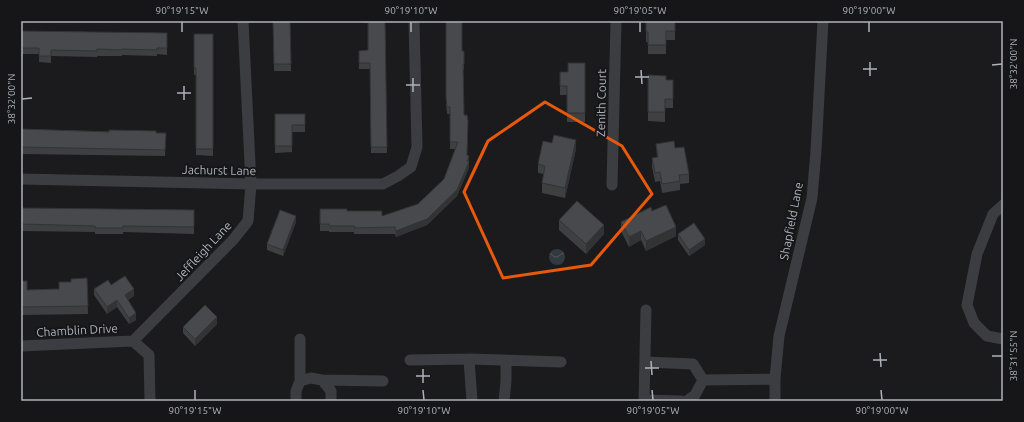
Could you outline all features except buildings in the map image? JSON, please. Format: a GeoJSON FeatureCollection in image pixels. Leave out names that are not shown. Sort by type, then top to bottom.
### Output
{"type":"FeatureCollection","features":[{"type":"Feature","properties":{"kind":"street","name":"Jeffleigh Lane"},"geometry":{"type":"LineString","coordinates":[[134,340],[233,240],[248,221],[251,184],[243,21]]}},
{"type":"Feature","properties":{"kind":"street","name":"Jachurst Lane"},"geometry":{"type":"LineString","coordinates":[[21,179],[251,184],[383,184],[411,167],[417,147],[414,21]]}},
{"type":"Feature","properties":{"kind":"street","name":"Zenith Court"},"geometry":{"type":"LineString","coordinates":[[612,185],[616,21]]}},
{"type":"Feature","properties":{"kind":"street","name":"Shapfield Lane"},"geometry":{"type":"LineString","coordinates":[[775,401],[775,379],[779,336],[812,198],[823,21]]}},
{"type":"Feature","properties":{"kind":"street"},"geometry":{"type":"LineString","coordinates":[[1003,205],[993,214],[977,254],[967,305],[974,322],[987,336],[1003,338]]}},
{"type":"Feature","properties":{"kind":"street"},"geometry":{"type":"LineString","coordinates":[[646,310],[644,400],[682,401]]}},
{"type":"Feature","properties":{"kind":"street"},"geometry":{"type":"LineString","coordinates":[[296,401],[296,391],[300,381],[300,339]]}},
{"type":"Feature","properties":{"kind":"street"},"geometry":{"type":"LineString","coordinates":[[134,340],[149,355],[150,401]]}},
{"type":"Feature","properties":{"kind":"street","name":"Chamblin Drive"},"geometry":{"type":"LineString","coordinates":[[21,346],[134,340]]}},
{"type":"Feature","properties":{"kind":"street"},"geometry":{"type":"LineString","coordinates":[[469,359],[472,401]]}},
{"type":"Feature","properties":{"kind":"street"},"geometry":{"type":"LineString","coordinates":[[410,360],[469,359],[561,362]]}},
{"type":"Feature","properties":{"kind":"street"},"geometry":{"type":"LineString","coordinates":[[504,401],[506,361]]}},
{"type":"Feature","properties":{"kind":"street"},"geometry":{"type":"LineString","coordinates":[[646,362],[693,364],[703,380]]}},
{"type":"Feature","properties":{"kind":"street"},"geometry":{"type":"LineString","coordinates":[[300,381],[311,378],[322,380],[383,381]]}},
{"type":"Feature","properties":{"kind":"street"},"geometry":{"type":"LineString","coordinates":[[703,380],[775,379]]}},
{"type":"Feature","properties":{"kind":"street"},"geometry":{"type":"LineString","coordinates":[[322,380],[331,391],[331,401]]}},
{"type":"Feature","properties":{"kind":"street"},"geometry":{"type":"LineString","coordinates":[[687,401],[695,395],[703,380]]}},
{"type":"Feature","properties":{"kind":"highlighted area"},"geometry":{"type":"Polygon","coordinates":[[[545,102],[622,146],[652,194],[591,265],[503,278],[464,192],[488,141],[545,102]]]}},
{"type":"Feature","properties":{"kind":"water"},"geometry":{"type":"Polygon","coordinates":[[[557,249],[563,251],[565,257],[563,263],[557,265],[551,263],[549,257],[551,251],[557,249]]]}}]}
